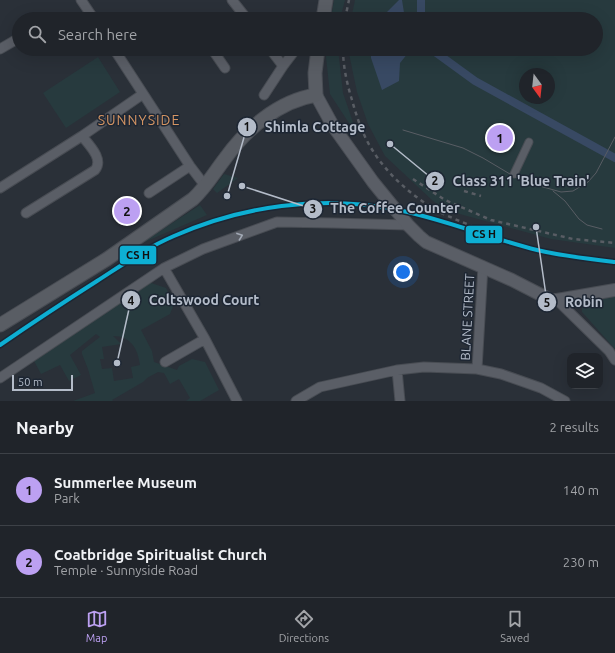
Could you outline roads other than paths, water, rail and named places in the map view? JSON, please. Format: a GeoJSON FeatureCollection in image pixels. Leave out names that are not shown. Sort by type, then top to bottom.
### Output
{"type":"FeatureCollection","features":[{"type":"Feature","properties":{"kind":"main road"},"geometry":{"type":"LineString","coordinates":[[324,12],[326,0]]}},
{"type":"Feature","properties":{"kind":"main road"},"geometry":{"type":"LineString","coordinates":[[0,325],[107,259],[193,199],[206,187],[238,141],[254,127],[287,104],[304,97],[316,95],[315,73],[317,56]]}},
{"type":"Feature","properties":{"kind":"street"},"geometry":{"type":"LineString","coordinates":[[232,0],[240,12]]}},
{"type":"Feature","properties":{"kind":"street"},"geometry":{"type":"LineString","coordinates":[[86,1],[91,12]]}},
{"type":"Feature","properties":{"kind":"street"},"geometry":{"type":"LineString","coordinates":[[0,49],[12,42]]}},
{"type":"Feature","properties":{"kind":"street"},"geometry":{"type":"LineString","coordinates":[[119,56],[190,166],[206,187]]}},
{"type":"Feature","properties":{"kind":"street"},"geometry":{"type":"LineString","coordinates":[[217,56],[225,68]]}},
{"type":"Feature","properties":{"kind":"street"},"geometry":{"type":"LineString","coordinates":[[275,56],[283,66]]}},
{"type":"Feature","properties":{"kind":"street"},"geometry":{"type":"LineString","coordinates":[[264,95],[291,56]]}},
{"type":"Feature","properties":{"kind":"street"},"geometry":{"type":"LineString","coordinates":[[0,188],[82,136],[143,94]]}},
{"type":"Feature","properties":{"kind":"street"},"geometry":{"type":"LineString","coordinates":[[316,95],[332,126],[373,182],[406,222],[426,242],[483,266],[551,300],[615,290]]}},
{"type":"Feature","properties":{"kind":"street"},"geometry":{"type":"LineString","coordinates":[[26,213],[95,170],[98,160],[97,155],[82,136]]}},
{"type":"Feature","properties":{"kind":"street"},"geometry":{"type":"LineString","coordinates":[[514,174],[529,142]]}},
{"type":"Feature","properties":{"kind":"street"},"geometry":{"type":"LineString","coordinates":[[149,193],[190,166]]}},
{"type":"Feature","properties":{"kind":"street"},"geometry":{"type":"LineString","coordinates":[[0,378],[164,268],[203,250],[277,222],[406,222]]}},
{"type":"Feature","properties":{"kind":"street","name":"BLANE STREET"},"geometry":{"type":"LineString","coordinates":[[477,369],[483,266]]}},
{"type":"Feature","properties":{"kind":"street"},"geometry":{"type":"LineString","coordinates":[[164,268],[205,339],[237,401]]}},
{"type":"Feature","properties":{"kind":"street"},"geometry":{"type":"LineString","coordinates":[[557,300],[609,352],[615,360]]}},
{"type":"Feature","properties":{"kind":"street"},"geometry":{"type":"LineString","coordinates":[[165,362],[205,339]]}},
{"type":"Feature","properties":{"kind":"street"},"geometry":{"type":"LineString","coordinates":[[296,401],[320,387],[397,370],[424,367],[477,369],[519,379],[542,388],[565,401]]}},
{"type":"Feature","properties":{"kind":"street"},"geometry":{"type":"LineString","coordinates":[[397,370],[400,401]]}},
{"type":"Feature","properties":{"kind":"water"},"geometry":{"type":"Polygon","coordinates":[[[399,0],[402,0],[404,12],[387,12],[399,0]]]}},
{"type":"Feature","properties":{"kind":"water"},"geometry":{"type":"Polygon","coordinates":[[[371,56],[406,56],[400,63],[399,81],[382,90],[371,56]]]}},
{"type":"Feature","properties":{"kind":"waterway"},"geometry":{"type":"LineString","coordinates":[[421,0],[421,12]]}},
{"type":"Feature","properties":{"kind":"waterway"},"geometry":{"type":"LineString","coordinates":[[441,56],[475,81],[615,158]]}},
{"type":"Feature","properties":{"kind":"tram line"},"geometry":{"type":"LineString","coordinates":[[403,130],[463,148],[515,177],[529,183],[561,192],[573,191],[588,182],[596,173],[615,137]]}},
{"type":"Feature","properties":{"kind":"tram line"},"geometry":{"type":"LineString","coordinates":[[553,191],[565,201],[579,219],[587,225],[602,229]]}},
{"type":"Feature","properties":{"kind":"railway"},"geometry":{"type":"LineString","coordinates":[[346,12],[349,0]]}},
{"type":"Feature","properties":{"kind":"railway"},"geometry":{"type":"LineString","coordinates":[[344,56],[348,88],[356,113],[366,139],[379,160],[402,185],[419,199],[442,213],[474,227]]}},
{"type":"Feature","properties":{"kind":"railway"},"geometry":{"type":"LineString","coordinates":[[413,179],[445,200],[491,220],[573,239],[615,243]]}},
{"type":"Feature","properties":{"kind":"railway"},"geometry":{"type":"LineString","coordinates":[[464,191],[481,196]]}},
{"type":"Feature","properties":{"kind":"place","name":"Summerlee Museum"},"geometry":{"type":"Point","coordinates":[500,138]}},
{"type":"Feature","properties":{"kind":"place","name":"Class 311 'Blue Train'"},"geometry":{"type":"Point","coordinates":[390,144]}},
{"type":"Feature","properties":{"kind":"place","name":"The Coffee Counter"},"geometry":{"type":"Point","coordinates":[242,186]}},
{"type":"Feature","properties":{"kind":"place","name":"Shimla Cottage"},"geometry":{"type":"Point","coordinates":[227,196]}},
{"type":"Feature","properties":{"kind":"place","name":"Coatbridge Spiritualist Church"},"geometry":{"type":"Point","coordinates":[127,211]}},
{"type":"Feature","properties":{"kind":"place","name":"Robin"},"geometry":{"type":"Point","coordinates":[536,227]}},
{"type":"Feature","properties":{"kind":"place","name":"Coltswood Court"},"geometry":{"type":"Point","coordinates":[117,363]}},
{"type":"Feature","properties":{"kind":"district","name":"SUNNYSIDE"},"geometry":{"type":"Point","coordinates":[139,120]}}]}
